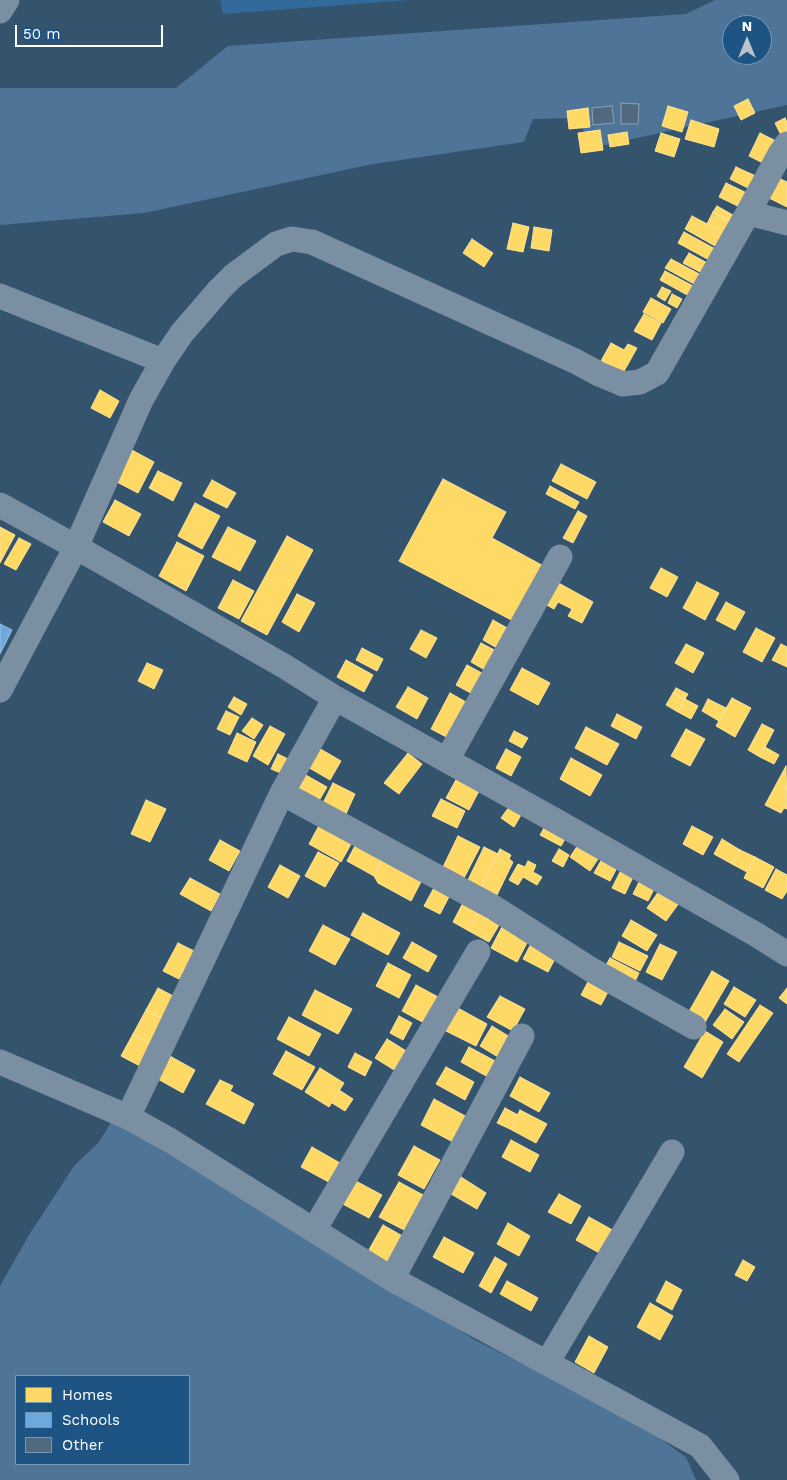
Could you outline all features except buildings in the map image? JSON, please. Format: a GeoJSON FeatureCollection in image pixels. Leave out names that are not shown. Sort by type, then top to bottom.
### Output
{"type":"FeatureCollection","features":[{"type":"Feature","properties":{"kind":"street"},"geometry":{"type":"LineString","coordinates":[[0,11],[7,0]]}},
{"type":"Feature","properties":{"kind":"street"},"geometry":{"type":"LineString","coordinates":[[0,690],[76,547],[141,400],[163,361],[182,334],[220,288],[276,244],[292,239],[312,242],[575,361],[599,374],[623,384],[640,382],[657,372],[787,144]]}},
{"type":"Feature","properties":{"kind":"street"},"geometry":{"type":"LineString","coordinates":[[748,213],[787,223]]}},
{"type":"Feature","properties":{"kind":"street"},"geometry":{"type":"LineString","coordinates":[[0,296],[163,361]]}},
{"type":"Feature","properties":{"kind":"street"},"geometry":{"type":"LineString","coordinates":[[0,505],[284,666],[335,698],[740,925],[787,954]]}},
{"type":"Feature","properties":{"kind":"street"},"geometry":{"type":"LineString","coordinates":[[447,760],[560,557]]}},
{"type":"Feature","properties":{"kind":"street"},"geometry":{"type":"LineString","coordinates":[[128,1117],[282,793],[335,698]]}},
{"type":"Feature","properties":{"kind":"street"},"geometry":{"type":"LineString","coordinates":[[282,793],[493,906],[590,969],[694,1027]]}},
{"type":"Feature","properties":{"kind":"street"},"geometry":{"type":"LineString","coordinates":[[314,1230],[478,952]]}},
{"type":"Feature","properties":{"kind":"street"},"geometry":{"type":"LineString","coordinates":[[392,1279],[522,1036]]}},
{"type":"Feature","properties":{"kind":"street"},"geometry":{"type":"LineString","coordinates":[[0,1062],[128,1117],[171,1141],[392,1279],[700,1446],[727,1480]]}},
{"type":"Feature","properties":{"kind":"street"},"geometry":{"type":"LineString","coordinates":[[547,1363],[672,1152]]}},
{"type":"Feature","properties":{"kind":"shaded area"},"geometry":{"type":"Polygon","coordinates":[[[220,0],[410,0],[223,14],[220,0]]]}},
{"type":"Feature","properties":{"kind":"shaded area"},"geometry":{"type":"Polygon","coordinates":[[[715,0],[787,0],[787,105],[596,147],[574,118],[533,119],[524,142],[373,164],[144,213],[0,225],[0,88],[176,88],[228,46],[686,14],[715,0]]]}},
{"type":"Feature","properties":{"kind":"shaded area"},"geometry":{"type":"Polygon","coordinates":[[[112,1121],[396,1288],[475,1340],[634,1420],[686,1457],[696,1480],[0,1480],[0,1286],[29,1235],[74,1166],[99,1142],[112,1121]]]}}]}
